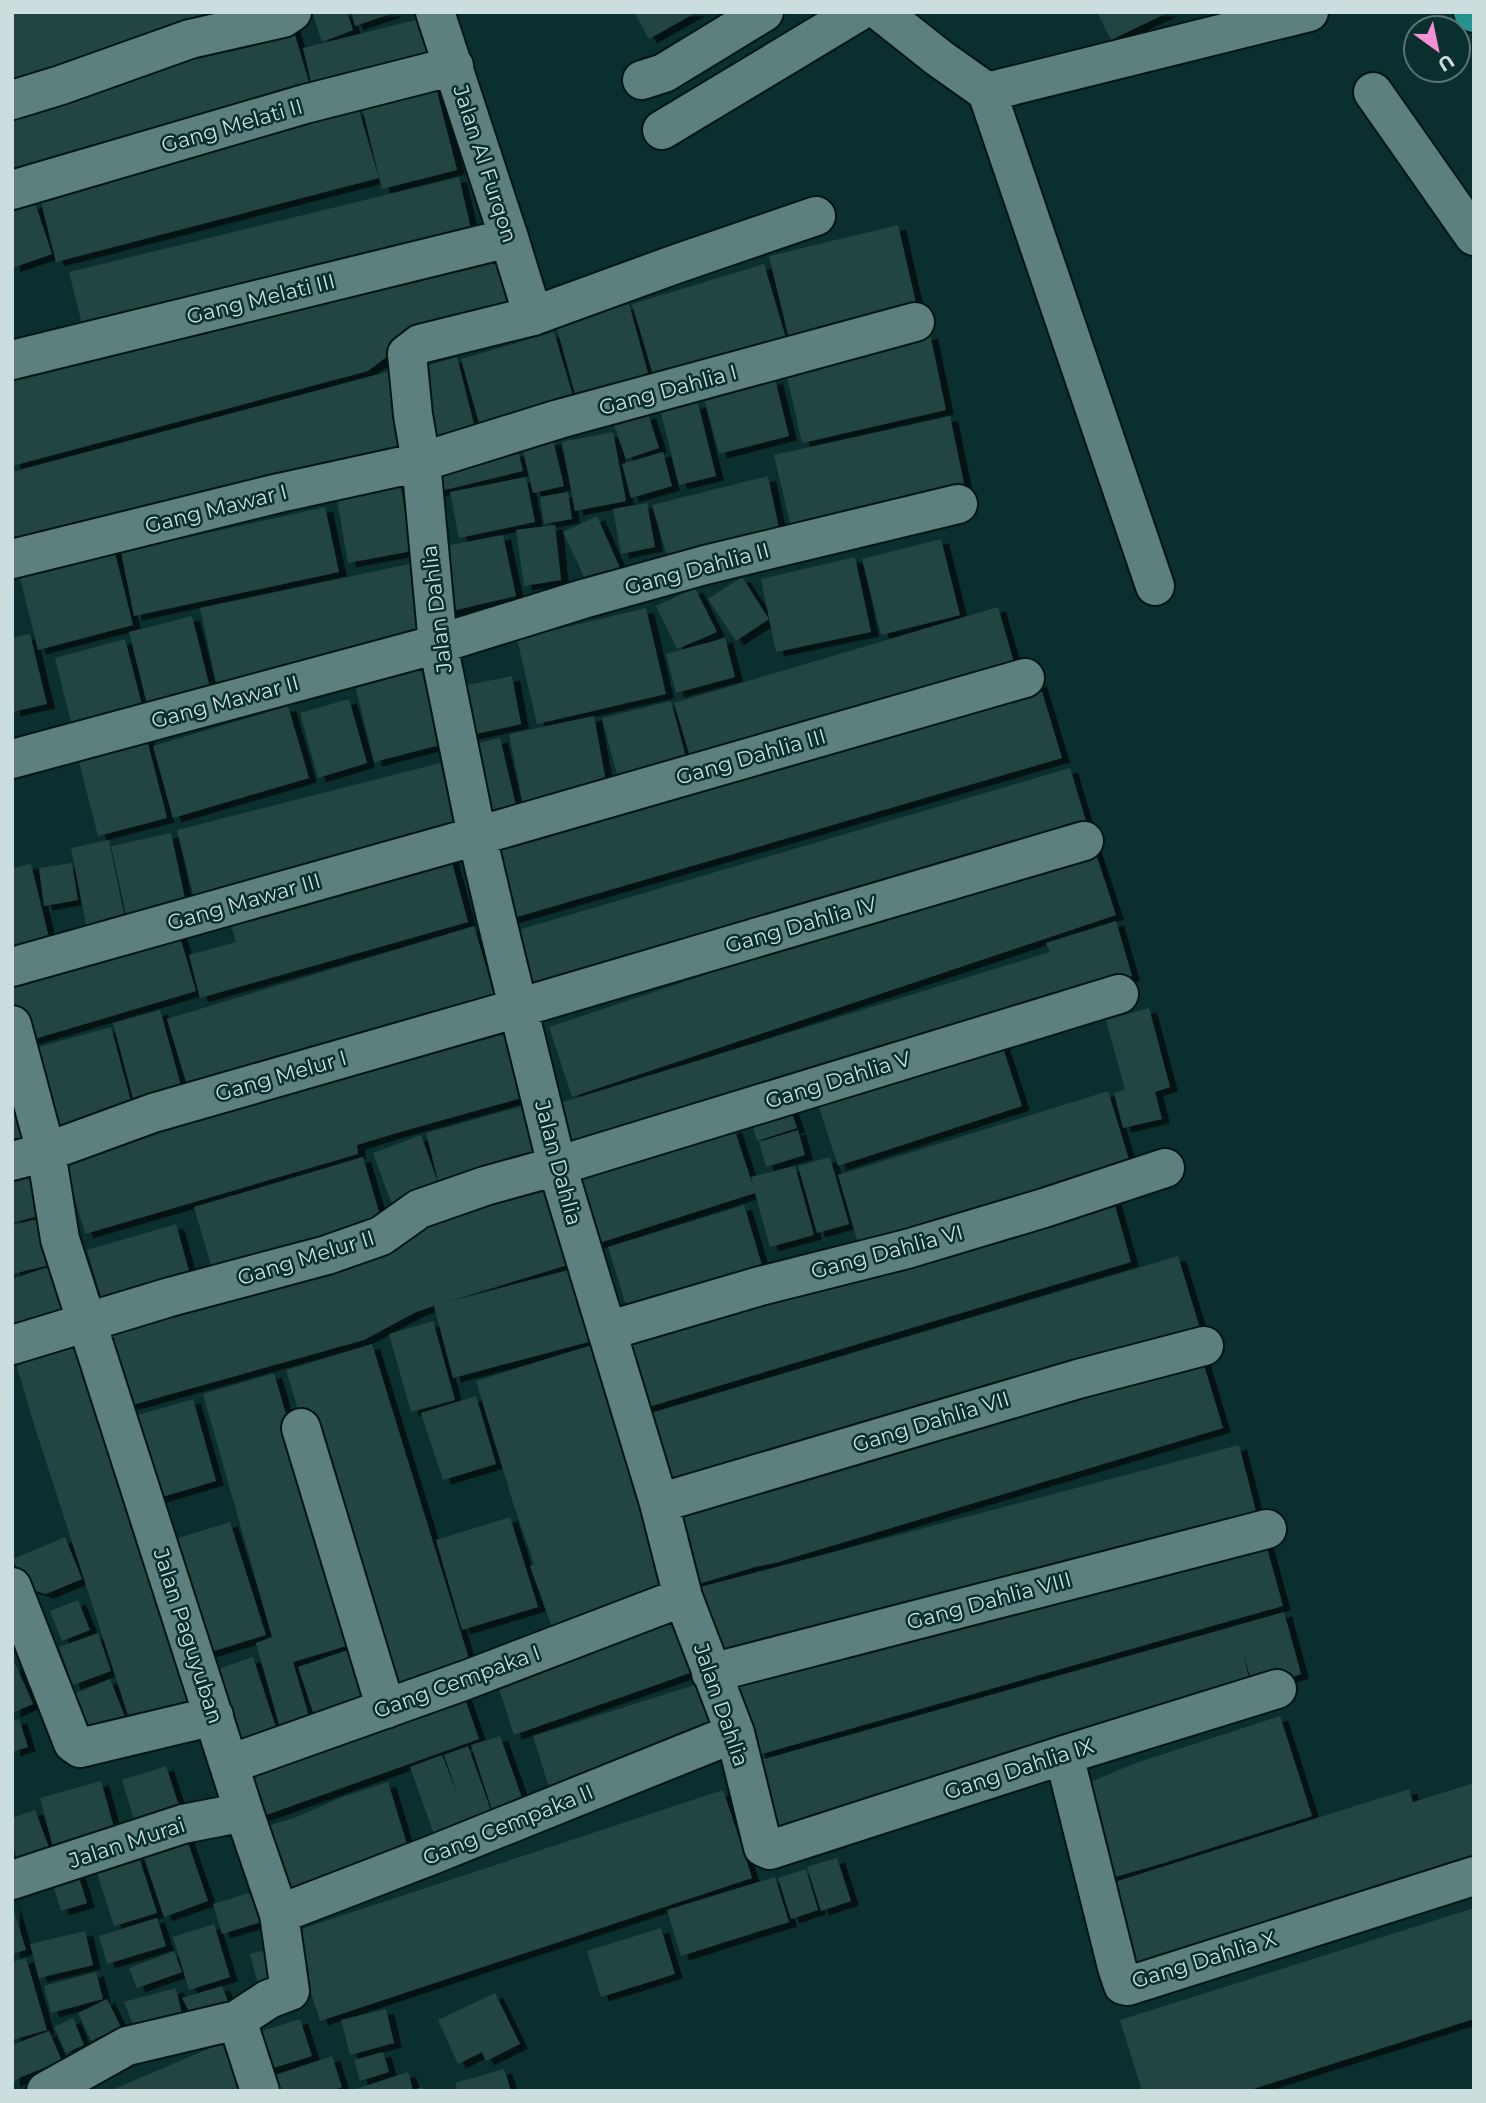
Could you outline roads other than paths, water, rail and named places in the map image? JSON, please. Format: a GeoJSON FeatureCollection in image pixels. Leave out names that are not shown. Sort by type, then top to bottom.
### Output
{"type":"FeatureCollection","features":[{"type":"Feature","properties":{"kind":"street"},"geometry":{"type":"LineString","coordinates":[[12,100],[190,39],[283,18],[292,12]]}},
{"type":"Feature","properties":{"kind":"street","name":"Jalan Al Furqon"},"geometry":{"type":"LineString","coordinates":[[435,12],[533,316]]}},
{"type":"Feature","properties":{"kind":"street"},"geometry":{"type":"LineString","coordinates":[[642,80],[664,73],[764,12]]}},
{"type":"Feature","properties":{"kind":"street"},"geometry":{"type":"LineString","coordinates":[[662,130],[858,12]]}},
{"type":"Feature","properties":{"kind":"street"},"geometry":{"type":"LineString","coordinates":[[881,12],[987,92],[1155,586]]}},
{"type":"Feature","properties":{"kind":"street"},"geometry":{"type":"LineString","coordinates":[[987,92],[1265,17],[1309,12]]}},
{"type":"Feature","properties":{"kind":"street","name":"Gang Melati II"},"geometry":{"type":"LineString","coordinates":[[12,190],[305,104],[454,66]]}},
{"type":"Feature","properties":{"kind":"street"},"geometry":{"type":"LineString","coordinates":[[1373,92],[1474,236]]}},
{"type":"Feature","properties":{"kind":"street"},"geometry":{"type":"LineString","coordinates":[[533,316],[816,216]]}},
{"type":"Feature","properties":{"kind":"street","name":"Gang Melati III"},"geometry":{"type":"LineString","coordinates":[[12,360],[509,238]]}},
{"type":"Feature","properties":{"kind":"street","name":"Jalan Dahlia"},"geometry":{"type":"LineString","coordinates":[[533,316],[420,344],[407,354],[421,463],[438,644],[477,836],[557,1166],[659,1503],[683,1597],[735,1733],[764,1847]]}},
{"type":"Feature","properties":{"kind":"street","name":"Gang Dahlia I"},"geometry":{"type":"LineString","coordinates":[[421,463],[559,419],[915,322]]}},
{"type":"Feature","properties":{"kind":"street","name":"Gang Mawar I"},"geometry":{"type":"LineString","coordinates":[[12,559],[279,493],[421,463]]}},
{"type":"Feature","properties":{"kind":"street","name":"Gang Dahlia II"},"geometry":{"type":"LineString","coordinates":[[438,644],[705,565],[958,504]]}},
{"type":"Feature","properties":{"kind":"street","name":"Gang Mawar II"},"geometry":{"type":"LineString","coordinates":[[12,759],[438,644]]}},
{"type":"Feature","properties":{"kind":"street","name":"Gang Dahlia III"},"geometry":{"type":"LineString","coordinates":[[477,836],[1025,678]]}},
{"type":"Feature","properties":{"kind":"street","name":"Gang Mawar III"},"geometry":{"type":"LineString","coordinates":[[12,967],[477,836]]}},
{"type":"Feature","properties":{"kind":"street","name":"Gang Dahlia IV"},"geometry":{"type":"LineString","coordinates":[[518,1008],[1084,841]]}},
{"type":"Feature","properties":{"kind":"street","name":"Gang Dahlia V"},"geometry":{"type":"LineString","coordinates":[[557,1166],[1119,994]]}},
{"type":"Feature","properties":{"kind":"street","name":"Gang Melur I"},"geometry":{"type":"LineString","coordinates":[[29,1156],[153,1113],[518,1008]]}},
{"type":"Feature","properties":{"kind":"street","name":"Jalan Paguyuban"},"geometry":{"type":"LineString","coordinates":[[12,1025],[29,1156],[88,1321],[279,1914],[290,1991],[269,2000],[237,2020],[127,2046],[46,2091]]}},
{"type":"Feature","properties":{"kind":"street","name":"Gang Melur II"},"geometry":{"type":"LineString","coordinates":[[12,1345],[88,1321],[327,1255],[381,1236],[419,1209],[485,1186],[557,1166]]}},
{"type":"Feature","properties":{"kind":"street","name":"Gang Dahlia VI"},"geometry":{"type":"LineString","coordinates":[[607,1331],[760,1286],[907,1249],[1165,1168]]}},
{"type":"Feature","properties":{"kind":"street","name":"Gang Dahlia VII"},"geometry":{"type":"LineString","coordinates":[[659,1503],[1078,1378],[1204,1346]]}},
{"type":"Feature","properties":{"kind":"street"},"geometry":{"type":"LineString","coordinates":[[301,1428],[386,1709]]}},
{"type":"Feature","properties":{"kind":"street","name":"Gang Dahlia VIII"},"geometry":{"type":"LineString","coordinates":[[711,1673],[1267,1529]]}},
{"type":"Feature","properties":{"kind":"street"},"geometry":{"type":"LineString","coordinates":[[12,1587],[73,1743],[80,1748],[214,1716]]}},
{"type":"Feature","properties":{"kind":"street","name":"Gang Cempaka I"},"geometry":{"type":"LineString","coordinates":[[230,1764],[386,1709],[683,1597]]}},
{"type":"Feature","properties":{"kind":"street","name":"Gang Dahlia IX"},"geometry":{"type":"LineString","coordinates":[[764,1847],[770,1850],[1277,1689]]}},
{"type":"Feature","properties":{"kind":"street","name":"Gang Cempaka II"},"geometry":{"type":"LineString","coordinates":[[279,1914],[432,1856],[735,1733]]}},
{"type":"Feature","properties":{"kind":"street","name":"Gang Dahlia X"},"geometry":{"type":"LineString","coordinates":[[1064,1755],[1123,1985],[1129,1986],[1473,1876]]}},
{"type":"Feature","properties":{"kind":"street","name":"Jalan Murai"},"geometry":{"type":"LineString","coordinates":[[12,1880],[183,1824],[244,1812]]}},
{"type":"Feature","properties":{"kind":"street"},"geometry":{"type":"LineString","coordinates":[[237,2020],[260,2091]]}}]}
